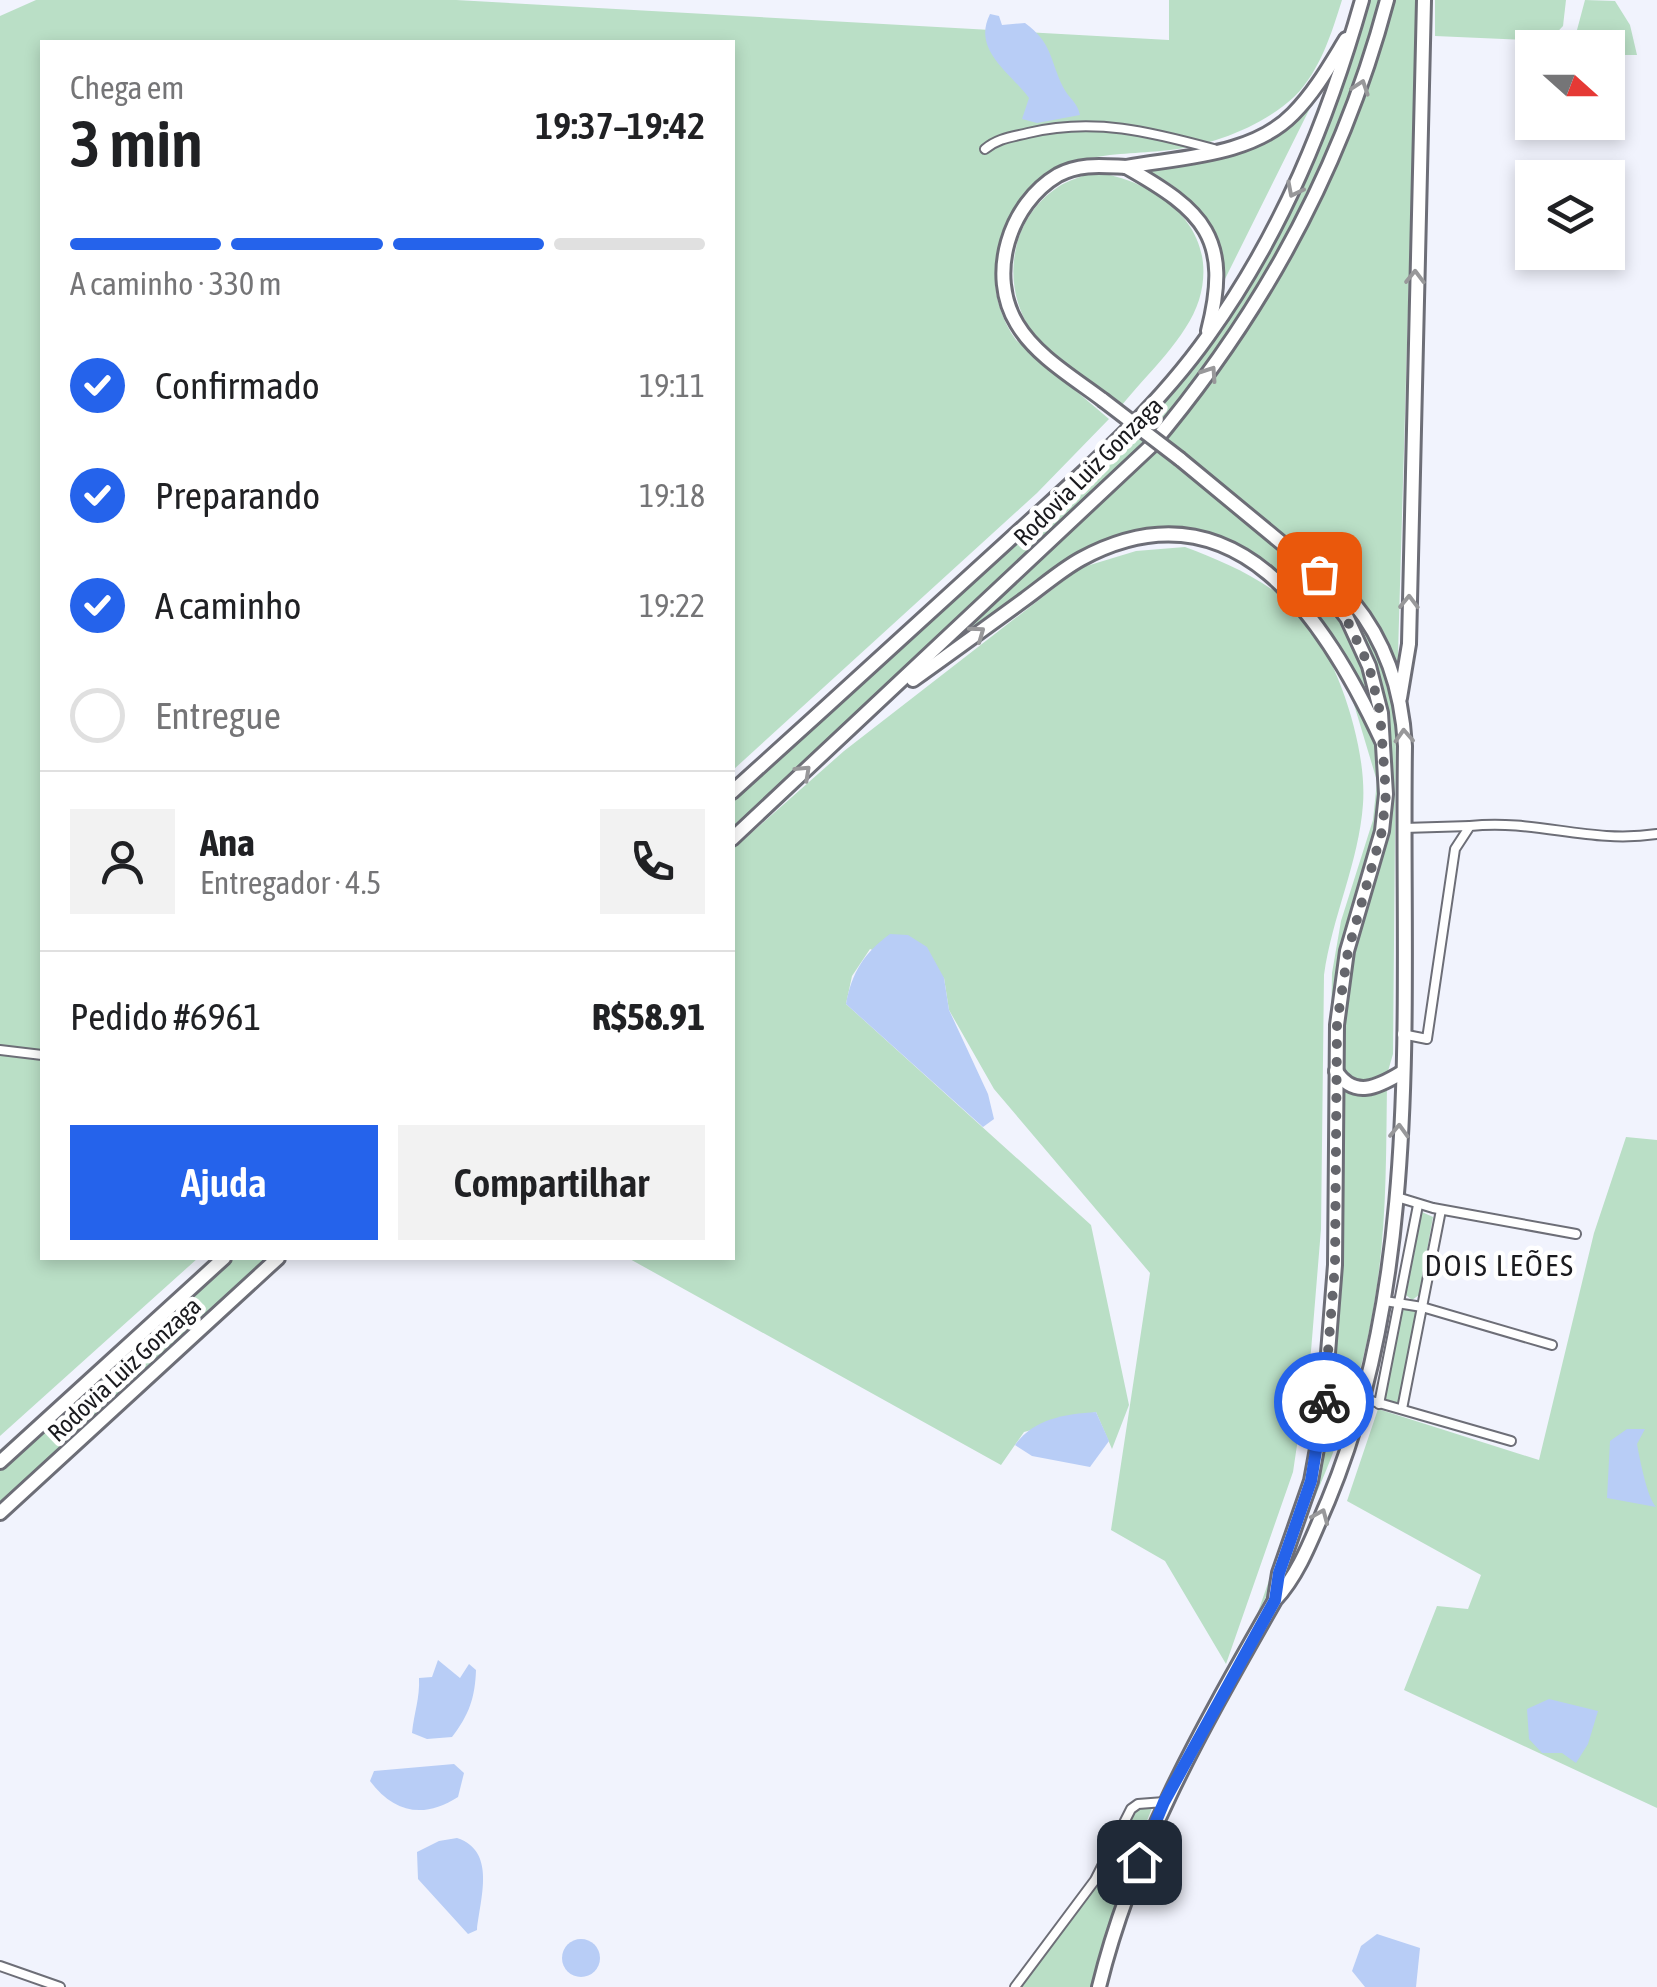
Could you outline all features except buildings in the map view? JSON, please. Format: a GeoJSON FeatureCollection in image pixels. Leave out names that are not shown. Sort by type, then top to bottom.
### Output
{"type":"FeatureCollection","features":[{"type":"Feature","properties":{"kind":"main road","name":"Rodovia Luiz Gonzaga"},"geometry":{"type":"LineString","coordinates":[[735,789],[1136,424],[1206,339],[1266,244],[1304,170],[1338,86],[1362,0]]}},
{"type":"Feature","properties":{"kind":"main road","name":"Rodovia Luiz Gonzaga"},"geometry":{"type":"LineString","coordinates":[[735,835],[1150,447],[1194,396],[1255,305],[1316,197],[1350,118],[1388,0]]}},
{"type":"Feature","properties":{"kind":"main road"},"geometry":{"type":"LineString","coordinates":[[1400,698],[1409,644],[1424,0]]}},
{"type":"Feature","properties":{"kind":"main road"},"geometry":{"type":"LineString","coordinates":[[1099,1987],[1120,1914],[1164,1802],[1275,1600],[1292,1580],[1372,1402],[1397,1197],[1405,746],[1400,698],[1380,644],[1360,610],[1344,592],[1180,458],[1027,340],[1014,321],[1004,276],[1005,251],[1012,226],[1058,176],[1088,165],[1126,167],[1219,150],[1262,136],[1291,117],[1316,88],[1356,24]]}},
{"type":"Feature","properties":{"kind":"main road"},"geometry":{"type":"LineString","coordinates":[[1126,167],[1178,197],[1208,236],[1216,258],[1219,289],[1206,339]]}},
{"type":"Feature","properties":{"kind":"main road"},"geometry":{"type":"LineString","coordinates":[[871,711],[1078,560],[1121,541],[1176,536],[1215,543],[1242,554],[1295,596],[1333,647],[1382,741]]}},
{"type":"Feature","properties":{"kind":"main road"},"geometry":{"type":"LineString","coordinates":[[1275,1600],[1279,1573],[1311,1481],[1327,1379],[1335,1265],[1335,1069],[1345,965],[1382,831],[1386,794],[1376,690],[1346,618],[1306,564]]}},
{"type":"Feature","properties":{"kind":"main road"},"geometry":{"type":"LineString","coordinates":[[1335,1069],[1347,1084],[1362,1089],[1378,1086],[1401,1073]]}},
{"type":"Feature","properties":{"kind":"main road","name":"Rodovia Luiz Gonzaga"},"geometry":{"type":"LineString","coordinates":[[0,1462],[222,1260]]}},
{"type":"Feature","properties":{"kind":"main road","name":"Rodovia Luiz Gonzaga"},"geometry":{"type":"LineString","coordinates":[[0,1513],[276,1260]]}},
{"type":"Feature","properties":{"kind":"street"},"geometry":{"type":"LineString","coordinates":[[985,149],[994,141],[1064,124],[1114,125],[1219,150]]}},
{"type":"Feature","properties":{"kind":"street"},"geometry":{"type":"LineString","coordinates":[[1404,828],[1518,824],[1603,838],[1657,834]]}},
{"type":"Feature","properties":{"kind":"street"},"geometry":{"type":"LineString","coordinates":[[1401,1034],[1428,1040],[1455,850],[1470,826]]}},
{"type":"Feature","properties":{"kind":"street"},"geometry":{"type":"LineString","coordinates":[[0,1050],[40,1055]]}},
{"type":"Feature","properties":{"kind":"street"},"geometry":{"type":"LineString","coordinates":[[1397,1197],[1441,1210],[1576,1234]]}},
{"type":"Feature","properties":{"kind":"street"},"geometry":{"type":"LineString","coordinates":[[1418,1205],[1400,1303],[1372,1402],[1510,1441]]}},
{"type":"Feature","properties":{"kind":"street"},"geometry":{"type":"LineString","coordinates":[[1402,1409],[1441,1210]]}},
{"type":"Feature","properties":{"kind":"street"},"geometry":{"type":"LineString","coordinates":[[1385,1301],[1422,1307],[1552,1345]]}},
{"type":"Feature","properties":{"kind":"street"},"geometry":{"type":"LineString","coordinates":[[1014,1987],[1095,1880],[1131,1809],[1138,1804],[1164,1802]]}},
{"type":"Feature","properties":{"kind":"street"},"geometry":{"type":"LineString","coordinates":[[0,1966],[60,1987]]}},
{"type":"Feature","properties":{"kind":"green space"},"geometry":{"type":"Polygon","coordinates":[[[36,0],[456,0],[1169,40],[1169,0],[1342,0],[1311,75],[1295,96],[1269,116],[1203,144],[1071,163],[1036,182],[1022,197],[998,252],[996,291],[1003,317],[1016,340],[1109,419],[1037,493],[735,768],[735,40],[40,40],[40,1260],[196,1260],[0,1436],[0,16],[36,0]]]}},
{"type":"Feature","properties":{"kind":"green space"},"geometry":{"type":"Polygon","coordinates":[[[1370,0],[1417,0],[1396,723],[1393,1054],[1386,1078],[1376,1087],[1358,1087],[1333,1073],[1356,1092],[1377,1091],[1387,1084],[1384,1218],[1367,1340],[1345,1420],[1297,1537],[1258,1612],[1309,1465],[1325,1375],[1332,973],[1341,921],[1373,820],[1377,781],[1344,671],[1311,617],[1260,564],[1230,546],[1157,533],[1121,541],[1079,560],[967,630],[1112,484],[735,837],[735,790],[1132,428],[1150,447],[1233,509],[1153,444],[1136,424],[1206,339],[1266,244],[1321,132],[1353,55],[1370,0]]]}},
{"type":"Feature","properties":{"kind":"green space"},"geometry":{"type":"Polygon","coordinates":[[[1435,0],[1566,0],[1559,30],[1515,30],[1515,40],[1435,36],[1435,0]]]}},
{"type":"Feature","properties":{"kind":"green space"},"geometry":{"type":"Polygon","coordinates":[[[1585,0],[1615,1],[1630,25],[1637,55],[1625,55],[1625,30],[1577,30],[1585,0]]]}},
{"type":"Feature","properties":{"kind":"green space"},"geometry":{"type":"Polygon","coordinates":[[[1310,108],[1224,281],[1216,244],[1200,213],[1176,188],[1143,169],[1216,159],[1268,142],[1310,108]]]}},
{"type":"Feature","properties":{"kind":"green space"},"geometry":{"type":"Polygon","coordinates":[[[1093,172],[1140,185],[1160,197],[1192,230],[1201,250],[1203,274],[1193,314],[1176,342],[1122,405],[1047,349],[1031,331],[1015,288],[1017,243],[1026,222],[1039,203],[1058,187],[1093,172]]]}},
{"type":"Feature","properties":{"kind":"green space"},"geometry":{"type":"Polygon","coordinates":[[[1185,547],[1268,586],[1296,609],[1320,641],[1341,685],[1356,734],[1363,782],[1361,826],[1324,975],[1321,1229],[1311,1351],[1293,1472],[1226,1664],[1165,1561],[1111,1530],[1150,1273],[994,1089],[949,1010],[944,978],[870,949],[852,976],[846,1004],[1091,1225],[1129,1405],[1112,1449],[1096,1412],[1024,1432],[1001,1465],[632,1260],[735,1260],[735,847],[844,751],[1080,568],[1136,551],[1185,547]]]}},
{"type":"Feature","properties":{"kind":"green space"},"geometry":{"type":"Polygon","coordinates":[[[1626,1137],[1657,1140],[1657,1808],[1404,1690],[1437,1606],[1468,1609],[1481,1575],[1347,1501],[1378,1409],[1539,1460],[1594,1233],[1626,1137]]]}},
{"type":"Feature","properties":{"kind":"green space"},"geometry":{"type":"Polygon","coordinates":[[[1422,1212],[1433,1217],[1419,1295],[1412,1300],[1406,1295],[1422,1212]]]}},
{"type":"Feature","properties":{"kind":"green space"},"geometry":{"type":"Polygon","coordinates":[[[229,1260],[276,1260],[0,1506],[0,1465],[229,1260]]]}},
{"type":"Feature","properties":{"kind":"green space"},"geometry":{"type":"Polygon","coordinates":[[[1402,1311],[1416,1312],[1398,1402],[1393,1404],[1383,1399],[1402,1311]]]}},
{"type":"Feature","properties":{"kind":"green space"},"geometry":{"type":"Polygon","coordinates":[[[1154,1803],[1115,1902],[1095,1987],[1015,1987],[1095,1880],[1138,1804],[1154,1803]]]}},
{"type":"Feature","properties":{"kind":"water"},"geometry":{"type":"Polygon","coordinates":[[[990,14],[999,16],[1002,25],[1025,23],[1041,38],[1080,115],[1037,123],[1022,119],[1029,98],[989,49],[986,27],[990,14]]]}},
{"type":"Feature","properties":{"kind":"water"},"geometry":{"type":"Polygon","coordinates":[[[890,934],[908,935],[927,947],[944,978],[949,1010],[988,1094],[994,1119],[983,1127],[846,1004],[861,964],[890,934]]]}},
{"type":"Feature","properties":{"kind":"water"},"geometry":{"type":"Polygon","coordinates":[[[1096,1412],[1109,1441],[1090,1467],[1032,1456],[1015,1445],[1040,1424],[1061,1416],[1096,1412]]]}},
{"type":"Feature","properties":{"kind":"water"},"geometry":{"type":"Polygon","coordinates":[[[1627,1429],[1645,1429],[1637,1444],[1656,1507],[1607,1498],[1610,1441],[1627,1429]]]}},
{"type":"Feature","properties":{"kind":"water"},"geometry":{"type":"Polygon","coordinates":[[[438,1660],[460,1678],[469,1664],[476,1670],[474,1689],[467,1714],[452,1737],[427,1739],[412,1733],[419,1678],[432,1677],[438,1660]]]}},
{"type":"Feature","properties":{"kind":"water"},"geometry":{"type":"Polygon","coordinates":[[[1549,1699],[1598,1711],[1588,1744],[1576,1763],[1562,1753],[1542,1753],[1529,1739],[1527,1709],[1549,1699]]]}},
{"type":"Feature","properties":{"kind":"water"},"geometry":{"type":"Polygon","coordinates":[[[454,1764],[464,1773],[458,1797],[433,1808],[399,1806],[370,1781],[374,1771],[454,1764]]]}},
{"type":"Feature","properties":{"kind":"water"},"geometry":{"type":"Polygon","coordinates":[[[457,1838],[469,1844],[482,1865],[477,1930],[468,1934],[418,1879],[417,1852],[439,1841],[457,1838]]]}},
{"type":"Feature","properties":{"kind":"water"},"geometry":{"type":"Polygon","coordinates":[[[1377,1934],[1420,1948],[1416,1987],[1365,1987],[1352,1971],[1361,1946],[1377,1934]]]}},
{"type":"Feature","properties":{"kind":"water"},"geometry":{"type":"Polygon","coordinates":[[[581,1939],[594,1945],[600,1958],[594,1971],[581,1977],[568,1971],[562,1958],[568,1945],[581,1939]]]}},
{"type":"Feature","properties":{"kind":"way so far"},"geometry":{"type":"LineString","coordinates":[[1319,574],[1306,564],[1346,618],[1369,666],[1382,728],[1386,794],[1382,831],[1342,979],[1337,1024],[1335,1265],[1324,1402]]}},
{"type":"Feature","properties":{"kind":"district","name":"DOIS LEÕES"},"geometry":{"type":"Point","coordinates":[1500,1266]}},
{"type":"Feature","properties":{"kind":"route"},"geometry":{"type":"LineString","coordinates":[[1139,1862],[1164,1802],[1275,1600],[1279,1573],[1311,1481],[1324,1402]]}}]}
